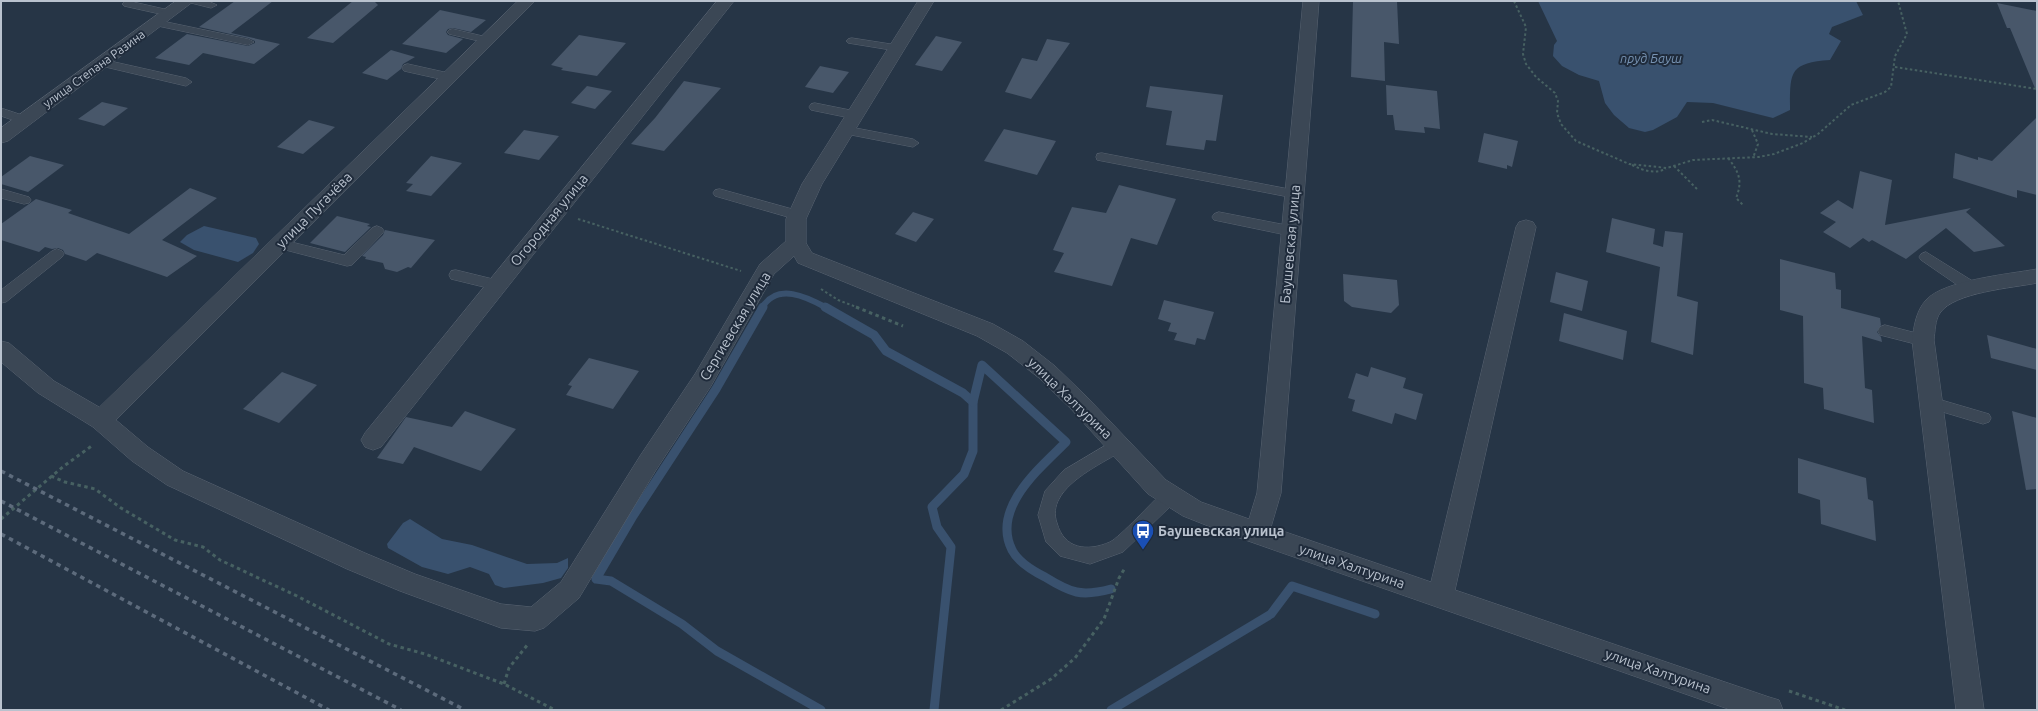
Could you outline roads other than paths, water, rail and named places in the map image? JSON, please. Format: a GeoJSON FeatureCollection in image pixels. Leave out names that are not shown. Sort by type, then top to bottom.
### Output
{"type":"FeatureCollection","features":[{"type":"Feature","properties":{"kind":"street","name":"улица Степана Разина"},"geometry":{"type":"LineString","coordinates":[[1,137],[186,1]]}},
{"type":"Feature","properties":{"kind":"street","name":"улица Пугачёва"},"geometry":{"type":"LineString","coordinates":[[107,426],[279,244],[527,1]]}},
{"type":"Feature","properties":{"kind":"street","name":"Огородная улица"},"geometry":{"type":"LineString","coordinates":[[373,440],[496,285],[726,1]]}},
{"type":"Feature","properties":{"kind":"street"},"geometry":{"type":"LineString","coordinates":[[796,243],[798,215],[812,184],[926,1]]}},
{"type":"Feature","properties":{"kind":"street","name":"Баушевская улица"},"geometry":{"type":"LineString","coordinates":[[1257,533],[1269,493],[1311,1]]}},
{"type":"Feature","properties":{"kind":"street"},"geometry":{"type":"LineString","coordinates":[[1441,596],[1526,227]]}},
{"type":"Feature","properties":{"kind":"street","name":"улица Халтурина"},"geometry":{"type":"LineString","coordinates":[[796,243],[805,258],[985,330],[1015,347],[1046,372],[1080,403],[1144,474],[1169,497],[1204,514],[1441,596],[1734,704],[1769,710]]}},
{"type":"Feature","properties":{"kind":"street","name":"Сергиевская улица"},"geometry":{"type":"LineString","coordinates":[[107,426],[140,454],[175,478],[356,561],[470,606],[501,616],[535,619],[570,590],[648,464],[703,380],[767,269],[796,243]]}},
{"type":"Feature","properties":{"kind":"street"},"geometry":{"type":"LineString","coordinates":[[1970,710],[1923,340],[1926,318],[1936,303],[1953,293],[2037,276]]}},
{"type":"Feature","properties":{"kind":"street"},"geometry":{"type":"LineString","coordinates":[[1,349],[46,387],[107,426]]}},
{"type":"Feature","properties":{"kind":"lane"},"geometry":{"type":"LineString","coordinates":[[195,1],[211,5]]}},
{"type":"Feature","properties":{"kind":"lane"},"geometry":{"type":"LineString","coordinates":[[128,4],[163,18],[248,42]]}},
{"type":"Feature","properties":{"kind":"lane"},"geometry":{"type":"LineString","coordinates":[[453,32],[487,40]]}},
{"type":"Feature","properties":{"kind":"lane"},"geometry":{"type":"LineString","coordinates":[[852,41],[897,48]]}},
{"type":"Feature","properties":{"kind":"lane"},"geometry":{"type":"LineString","coordinates":[[101,63],[186,82]]}},
{"type":"Feature","properties":{"kind":"lane"},"geometry":{"type":"LineString","coordinates":[[408,68],[450,77]]}},
{"type":"Feature","properties":{"kind":"lane"},"geometry":{"type":"LineString","coordinates":[[815,107],[855,115]]}},
{"type":"Feature","properties":{"kind":"lane"},"geometry":{"type":"LineString","coordinates":[[1,112],[24,120]]}},
{"type":"Feature","properties":{"kind":"lane"},"geometry":{"type":"LineString","coordinates":[[845,130],[913,143]]}},
{"type":"Feature","properties":{"kind":"lane"},"geometry":{"type":"LineString","coordinates":[[1102,157],[1294,194]]}},
{"type":"Feature","properties":{"kind":"lane"},"geometry":{"type":"LineString","coordinates":[[1,193],[24,200]]}},
{"type":"Feature","properties":{"kind":"lane"},"geometry":{"type":"LineString","coordinates":[[720,193],[798,215]]}},
{"type":"Feature","properties":{"kind":"lane"},"geometry":{"type":"LineString","coordinates":[[1219,217],[1291,231]]}},
{"type":"Feature","properties":{"kind":"lane"},"geometry":{"type":"LineString","coordinates":[[279,244],[347,261],[377,230]]}},
{"type":"Feature","properties":{"kind":"lane"},"geometry":{"type":"LineString","coordinates":[[1,298],[57,254]]}},
{"type":"Feature","properties":{"kind":"lane"},"geometry":{"type":"LineString","coordinates":[[1926,257],[1974,289]]}},
{"type":"Feature","properties":{"kind":"lane"},"geometry":{"type":"LineString","coordinates":[[456,275],[496,285]]}},
{"type":"Feature","properties":{"kind":"lane"},"geometry":{"type":"LineString","coordinates":[[1885,331],[1923,340]]}},
{"type":"Feature","properties":{"kind":"lane"},"geometry":{"type":"LineString","coordinates":[[1931,403],[1983,418]]}},
{"type":"Feature","properties":{"kind":"lane"},"geometry":{"type":"LineString","coordinates":[[1118,445],[1070,476],[1051,496],[1046,515],[1052,537],[1066,550],[1090,556],[1117,546],[1169,497]]}},
{"type":"Feature","properties":{"kind":"water","name":"пруд Бауш"},"geometry":{"type":"Polygon","coordinates":[[[1538,1],[1856,1],[1863,15],[1832,27],[1829,34],[1841,41],[1830,60],[1806,64],[1799,67],[1795,72],[1790,87],[1790,110],[1773,118],[1713,103],[1687,102],[1677,117],[1653,130],[1645,132],[1629,128],[1614,115],[1605,103],[1599,81],[1579,75],[1562,66],[1553,56],[1554,45],[1557,41],[1538,1]]]}},
{"type":"Feature","properties":{"kind":"water"},"geometry":{"type":"Polygon","coordinates":[[[204,226],[256,238],[259,244],[253,253],[238,262],[194,250],[180,242],[187,235],[204,226]]]}},
{"type":"Feature","properties":{"kind":"water"},"geometry":{"type":"Polygon","coordinates":[[[410,519],[442,539],[472,545],[527,564],[557,563],[568,558],[568,568],[561,578],[543,583],[504,588],[495,585],[489,574],[470,567],[448,574],[422,567],[388,548],[387,544],[403,523],[410,519]]]}},
{"type":"Feature","properties":{"kind":"waterway"},"geometry":{"type":"LineString","coordinates":[[762,308],[768,300],[776,295],[784,294],[802,296],[825,307]]}},
{"type":"Feature","properties":{"kind":"waterway"},"geometry":{"type":"LineString","coordinates":[[763,307],[716,389],[633,516],[596,579],[611,581],[682,624],[717,651],[821,710]]}},
{"type":"Feature","properties":{"kind":"waterway"},"geometry":{"type":"LineString","coordinates":[[825,307],[874,335],[886,351],[963,393],[973,402]]}},
{"type":"Feature","properties":{"kind":"waterway"},"geometry":{"type":"LineString","coordinates":[[973,402],[982,365],[1066,442],[1032,477],[1021,490],[1013,504],[1008,519],[1007,534],[1012,550],[1018,558],[1031,569],[1069,590],[1092,593],[1111,589]]}},
{"type":"Feature","properties":{"kind":"waterway"},"geometry":{"type":"LineString","coordinates":[[934,710],[951,547],[937,527],[932,507],[964,474],[973,451],[973,402]]}},
{"type":"Feature","properties":{"kind":"waterway"},"geometry":{"type":"LineString","coordinates":[[1111,710],[1271,614],[1292,586],[1375,614]]}},
{"type":"Feature","properties":{"kind":"railway"},"geometry":{"type":"LineString","coordinates":[[1,471],[465,710]]}},
{"type":"Feature","properties":{"kind":"railway"},"geometry":{"type":"LineString","coordinates":[[1,501],[401,710]]}},
{"type":"Feature","properties":{"kind":"railway"},"geometry":{"type":"LineString","coordinates":[[1,534],[329,710]]}},
{"type":"Feature","properties":{"kind":"place","name":"Баушевская улица"},"geometry":{"type":"Point","coordinates":[1143,550]}}]}
